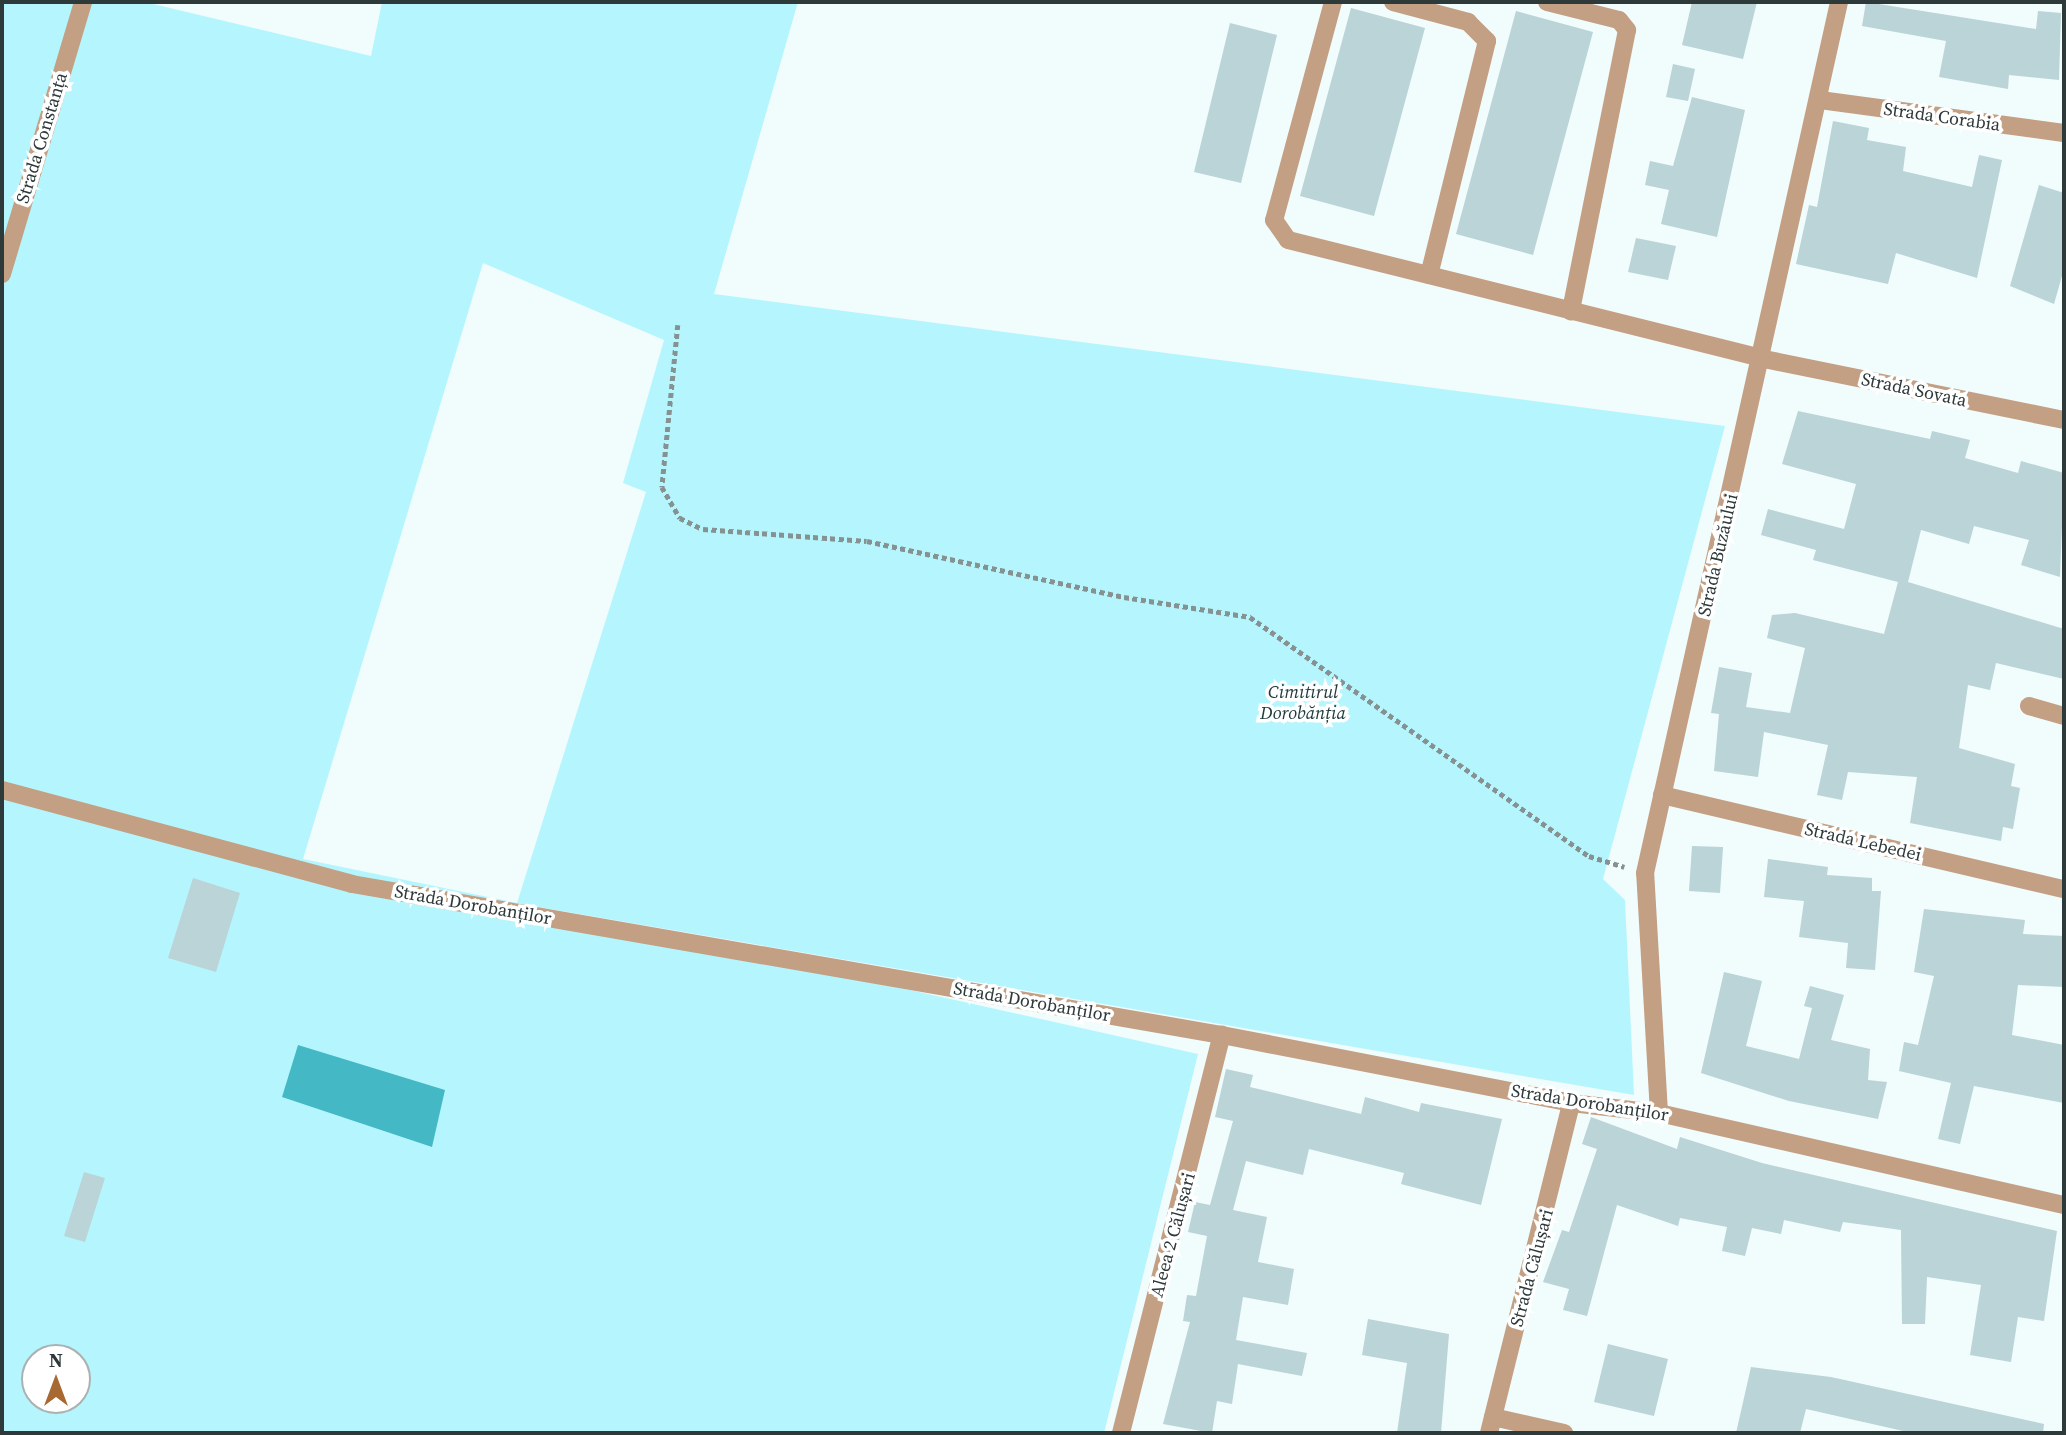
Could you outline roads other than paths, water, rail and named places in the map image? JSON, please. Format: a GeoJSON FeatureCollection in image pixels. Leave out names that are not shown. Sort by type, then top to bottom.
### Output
{"type":"FeatureCollection","features":[{"type":"Feature","properties":{"kind":"street","name":"Strada Constanța"},"geometry":{"type":"LineString","coordinates":[[2,274],[83,2]]}},
{"type":"Feature","properties":{"kind":"street","name":"Strada Sovata"},"geometry":{"type":"LineString","coordinates":[[1333,2],[1274,220],[1276,230],[1288,240],[1764,359],[2064,420]]}},
{"type":"Feature","properties":{"kind":"street"},"geometry":{"type":"LineString","coordinates":[[1393,2],[1468,22],[1487,41],[1429,275]]}},
{"type":"Feature","properties":{"kind":"street"},"geometry":{"type":"LineString","coordinates":[[1548,2],[1619,20],[1627,30],[1571,311]]}},
{"type":"Feature","properties":{"kind":"street","name":"Strada Buzăului"},"geometry":{"type":"LineString","coordinates":[[1659,1113],[1645,873],[1764,359],[1839,2]]}},
{"type":"Feature","properties":{"kind":"street","name":"Strada Corabia"},"geometry":{"type":"LineString","coordinates":[[1820,100],[2064,133]]}},
{"type":"Feature","properties":{"kind":"street"},"geometry":{"type":"LineString","coordinates":[[2029,706],[2064,716]]}},
{"type":"Feature","properties":{"kind":"street","name":"Strada Dorobanților"},"geometry":{"type":"LineString","coordinates":[[2,790],[352,884],[1222,1035],[1571,1103],[1659,1113],[2064,1205]]}},
{"type":"Feature","properties":{"kind":"street","name":"Strada Lebedei"},"geometry":{"type":"LineString","coordinates":[[1662,795],[2064,889]]}},
{"type":"Feature","properties":{"kind":"street","name":"Aleea 2 Călușari"},"geometry":{"type":"LineString","coordinates":[[1121,1433],[1222,1035]]}},
{"type":"Feature","properties":{"kind":"street","name":"Strada Călușari"},"geometry":{"type":"LineString","coordinates":[[1491,1425],[1571,1103]]}},
{"type":"Feature","properties":{"kind":"street"},"geometry":{"type":"LineString","coordinates":[[1491,1425],[1564,1433]]}},
{"type":"Feature","properties":{"kind":"park label","name":"Cimitirul Dorobănția"},"geometry":{"type":"Point","coordinates":[1303,703]}}]}
